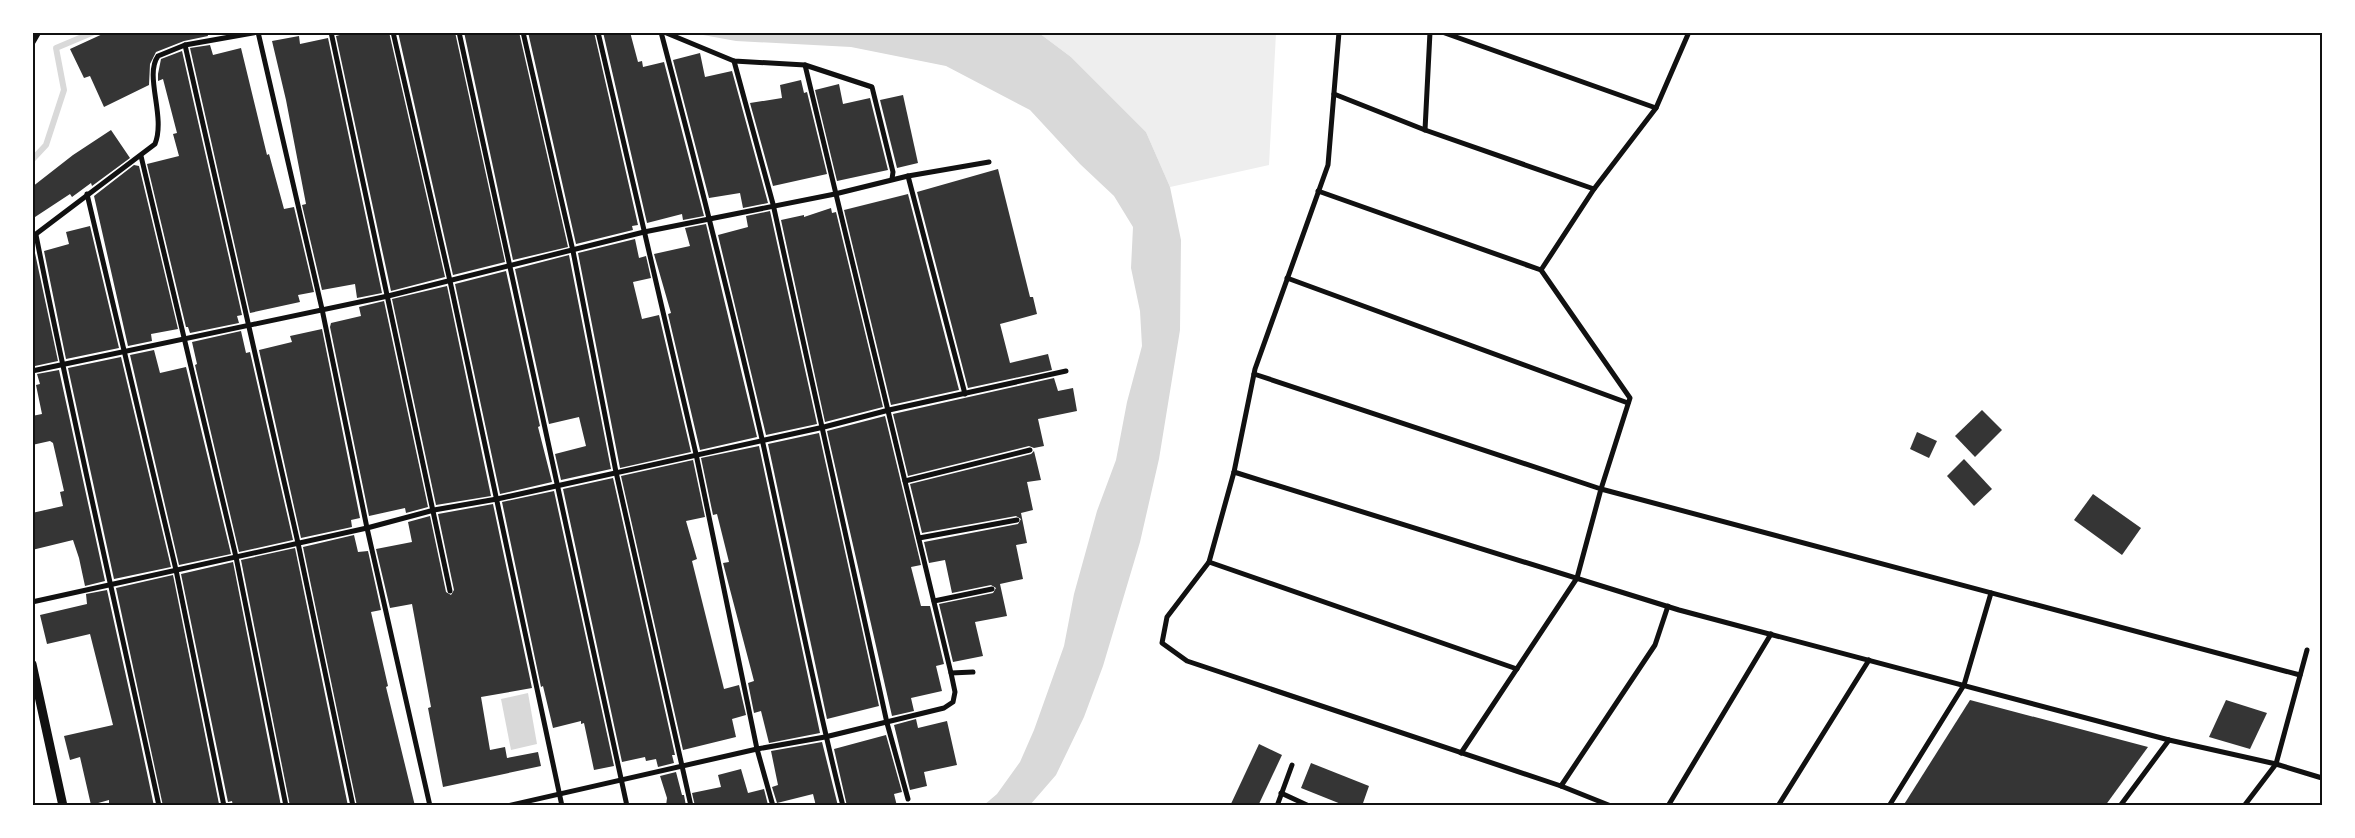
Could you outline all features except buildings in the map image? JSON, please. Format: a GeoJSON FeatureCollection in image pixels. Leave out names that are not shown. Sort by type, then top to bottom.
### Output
{"type":"FeatureCollection","features":[{"type":"Feature","properties":{"kind":"street"},"geometry":{"type":"LineString","coordinates":[[32,44],[38,32]]}},
{"type":"Feature","properties":{"kind":"street"},"geometry":{"type":"LineString","coordinates":[[158,806],[112,583],[34,236],[155,144],[159,134],[153,65],[158,56],[186,45],[258,32],[322,309],[366,528],[430,806]]}},
{"type":"Feature","properties":{"kind":"street"},"geometry":{"type":"LineString","coordinates":[[331,32],[450,591]]}},
{"type":"Feature","properties":{"kind":"street"},"geometry":{"type":"LineString","coordinates":[[393,32],[450,281],[562,806]]}},
{"type":"Feature","properties":{"kind":"street"},"geometry":{"type":"LineString","coordinates":[[459,32],[627,806]]}},
{"type":"Feature","properties":{"kind":"street"},"geometry":{"type":"LineString","coordinates":[[523,32],[573,251],[616,472],[691,806]]}},
{"type":"Feature","properties":{"kind":"street"},"geometry":{"type":"LineString","coordinates":[[598,32],[696,454],[757,749],[773,806]]}},
{"type":"Feature","properties":{"kind":"street"},"geometry":{"type":"LineString","coordinates":[[662,32],[734,61],[805,65],[872,87],[893,172],[892,179]]}},
{"type":"Feature","properties":{"kind":"street"},"geometry":{"type":"LineString","coordinates":[[662,32],[710,218],[762,439],[825,737],[843,806]]}},
{"type":"Feature","properties":{"kind":"street"},"geometry":{"type":"LineString","coordinates":[[1339,32],[1328,165],[1254,374],[1234,472],[1208,562],[1167,617],[1162,643],[1187,660],[1561,786],[1611,806]]}},
{"type":"Feature","properties":{"kind":"street"},"geometry":{"type":"LineString","coordinates":[[1425,130],[1430,32]]}},
{"type":"Feature","properties":{"kind":"street"},"geometry":{"type":"LineString","coordinates":[[1442,32],[1656,108]]}},
{"type":"Feature","properties":{"kind":"street"},"geometry":{"type":"LineString","coordinates":[[1541,270],[1594,189],[1656,108],[1689,32]]}},
{"type":"Feature","properties":{"kind":"street"},"geometry":{"type":"LineString","coordinates":[[186,45],[298,543],[352,806]]}},
{"type":"Feature","properties":{"kind":"street"},"geometry":{"type":"LineString","coordinates":[[734,61],[773,204],[824,427],[887,723],[908,799]]}},
{"type":"Feature","properties":{"kind":"street"},"geometry":{"type":"LineString","coordinates":[[508,806],[757,749],[825,737],[887,723],[944,708],[953,702],[955,692],[951,674],[805,65]]}},
{"type":"Feature","properties":{"kind":"street"},"geometry":{"type":"LineString","coordinates":[[1334,94],[1425,130],[1594,189]]}},
{"type":"Feature","properties":{"kind":"street"},"geometry":{"type":"LineString","coordinates":[[141,156],[186,338],[236,556],[286,806]]}},
{"type":"Feature","properties":{"kind":"street"},"geometry":{"type":"LineString","coordinates":[[32,371],[388,296],[644,232],[773,204],[835,194],[892,179],[988,162]]}},
{"type":"Feature","properties":{"kind":"street"},"geometry":{"type":"LineString","coordinates":[[908,176],[965,394]]}},
{"type":"Feature","properties":{"kind":"street"},"geometry":{"type":"LineString","coordinates":[[1318,191],[1541,270],[1630,398],[1600,489],[1578,578],[1461,753]]}},
{"type":"Feature","properties":{"kind":"street"},"geometry":{"type":"LineString","coordinates":[[87,194],[176,570],[224,806]]}},
{"type":"Feature","properties":{"kind":"street"},"geometry":{"type":"LineString","coordinates":[[1287,278],[1628,403]]}},
{"type":"Feature","properties":{"kind":"street"},"geometry":{"type":"LineString","coordinates":[[32,602],[366,528],[434,510],[824,427],[889,410],[1066,371]]}},
{"type":"Feature","properties":{"kind":"street"},"geometry":{"type":"LineString","coordinates":[[1254,374],[1600,489],[2300,675]]}},
{"type":"Feature","properties":{"kind":"street"},"geometry":{"type":"LineString","coordinates":[[906,481],[1030,450]]}},
{"type":"Feature","properties":{"kind":"street"},"geometry":{"type":"LineString","coordinates":[[1234,472],[1668,606],[2169,740],[2276,764],[2322,778]]}},
{"type":"Feature","properties":{"kind":"street"},"geometry":{"type":"LineString","coordinates":[[919,538],[1017,520]]}},
{"type":"Feature","properties":{"kind":"street"},"geometry":{"type":"LineString","coordinates":[[1208,562],[1517,669]]}},
{"type":"Feature","properties":{"kind":"street"},"geometry":{"type":"LineString","coordinates":[[934,601],[992,589]]}},
{"type":"Feature","properties":{"kind":"street"},"geometry":{"type":"LineString","coordinates":[[1889,805],[1964,685],[1991,593]]}},
{"type":"Feature","properties":{"kind":"street"},"geometry":{"type":"LineString","coordinates":[[1561,786],[1655,645],[1668,606]]}},
{"type":"Feature","properties":{"kind":"street"},"geometry":{"type":"LineString","coordinates":[[1668,806],[1771,634]]}},
{"type":"Feature","properties":{"kind":"street"},"geometry":{"type":"LineString","coordinates":[[2244,806],[2276,764],[2307,650]]}},
{"type":"Feature","properties":{"kind":"street"},"geometry":{"type":"LineString","coordinates":[[1778,806],[1869,660]]}},
{"type":"Feature","properties":{"kind":"street"},"geometry":{"type":"LineString","coordinates":[[32,664],[63,806]]}},
{"type":"Feature","properties":{"kind":"street"},"geometry":{"type":"LineString","coordinates":[[951,674],[973,672]]}},
{"type":"Feature","properties":{"kind":"street"},"geometry":{"type":"LineString","coordinates":[[2120,806],[2169,740]]}},
{"type":"Feature","properties":{"kind":"street"},"geometry":{"type":"LineString","coordinates":[[1277,806],[1292,765]]}},
{"type":"Feature","properties":{"kind":"street"},"geometry":{"type":"LineString","coordinates":[[1281,793],[1309,806]]}},
{"type":"Feature","properties":{"kind":"shaded area"},"geometry":{"type":"Polygon","coordinates":[[[692,33],[1039,33],[1071,57],[1146,132],[1170,187],[1181,240],[1180,330],[1159,459],[1140,542],[1103,666],[1084,717],[1056,775],[1030,805],[984,805],[997,794],[1020,762],[1034,730],[1064,646],[1074,594],[1097,511],[1116,460],[1127,402],[1142,346],[1140,311],[1131,268],[1133,227],[1114,196],[1080,164],[1030,110],[946,66],[851,47],[736,41],[692,33]]]}},
{"type":"Feature","properties":{"kind":"shaded area"},"geometry":{"type":"Polygon","coordinates":[[[1039,33],[1276,33],[1269,165],[1170,187],[1146,132],[1071,57],[1039,33]]]}},
{"type":"Feature","properties":{"kind":"shaded area"},"geometry":{"type":"Polygon","coordinates":[[[528,693],[537,744],[511,750],[501,699],[528,693]]]}},
{"type":"Feature","properties":{"kind":"waterway"},"geometry":{"type":"LineString","coordinates":[[32,160],[46,145],[64,90],[56,48],[94,32]]}}]}
